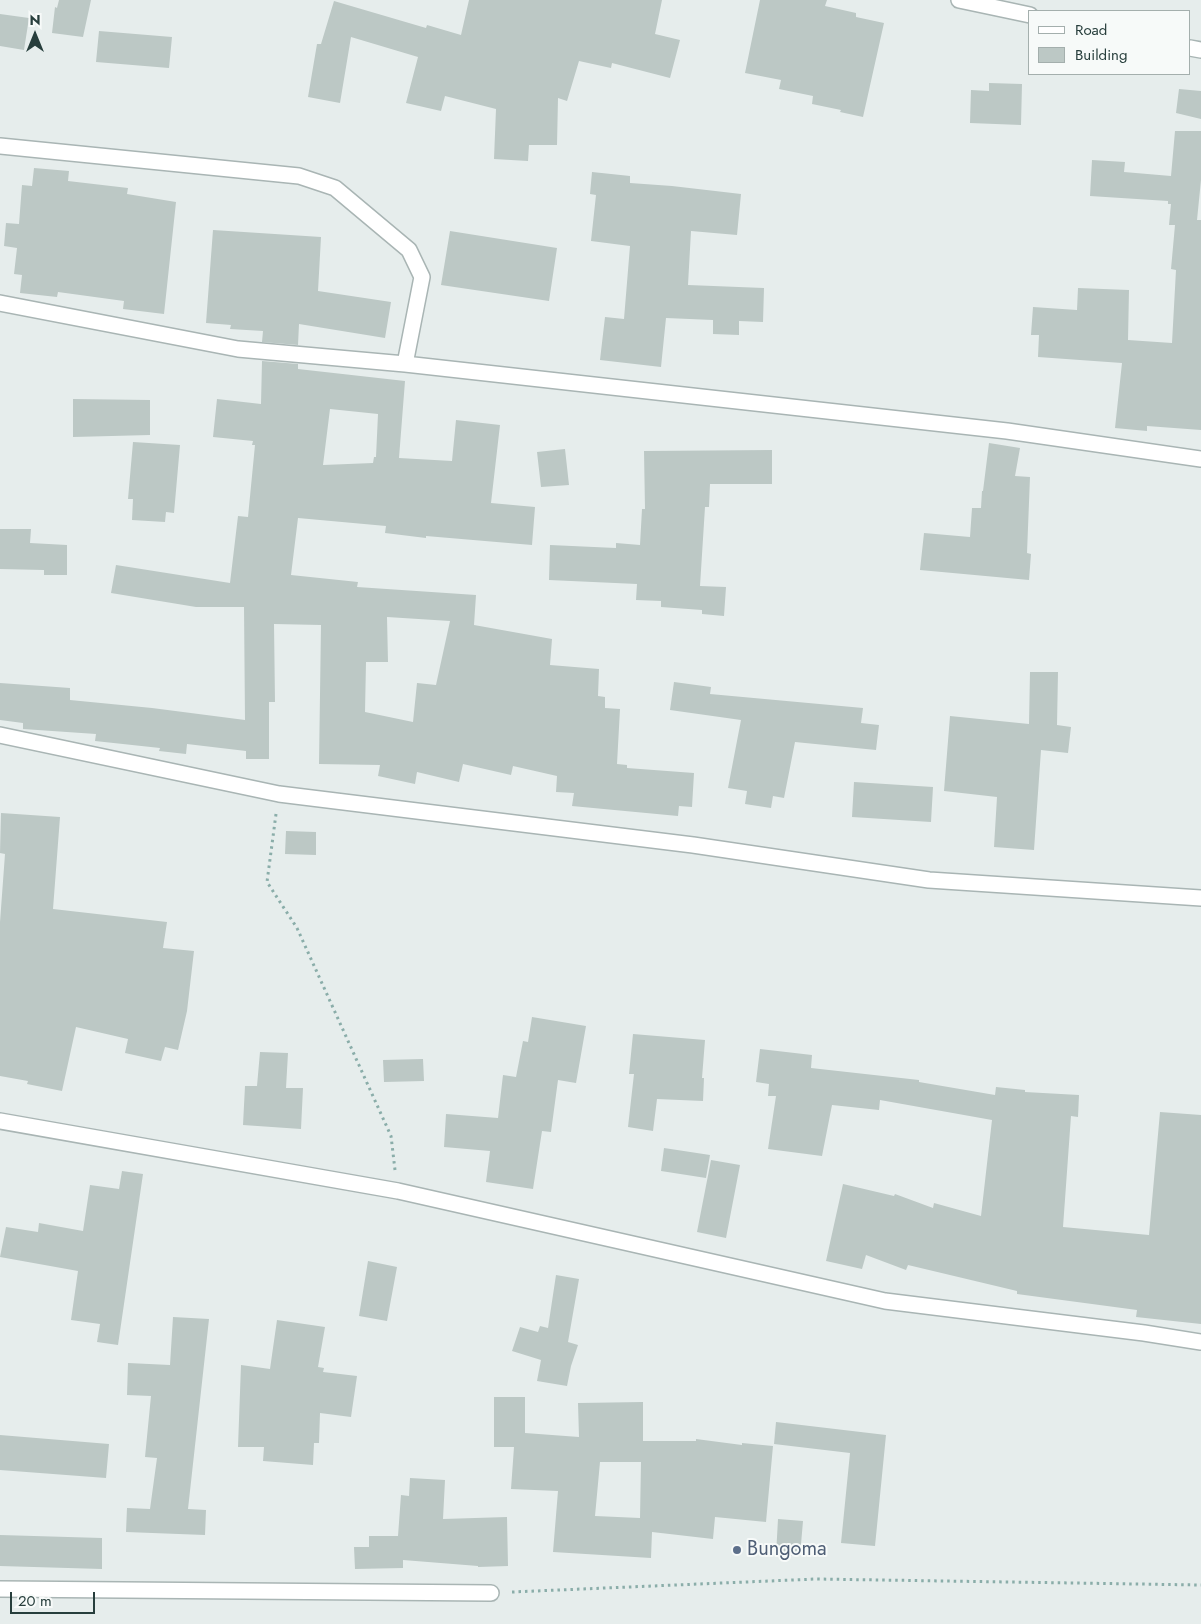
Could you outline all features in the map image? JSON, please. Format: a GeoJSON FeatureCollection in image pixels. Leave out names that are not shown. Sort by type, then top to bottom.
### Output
{"type":"FeatureCollection","features":[{"type":"Feature","properties":{"kind":"street"},"geometry":{"type":"LineString","coordinates":[[959,0],[1028,15]]}},
{"type":"Feature","properties":{"kind":"street"},"geometry":{"type":"LineString","coordinates":[[0,146],[299,176],[335,188],[409,250],[422,277],[405,364]]}},
{"type":"Feature","properties":{"kind":"street"},"geometry":{"type":"LineString","coordinates":[[0,303],[238,349],[405,364],[1007,431],[1201,459]]}},
{"type":"Feature","properties":{"kind":"street"},"geometry":{"type":"LineString","coordinates":[[0,735],[279,794],[693,845],[929,880],[1201,898]]}},
{"type":"Feature","properties":{"kind":"street"},"geometry":{"type":"LineString","coordinates":[[0,1121],[398,1191],[885,1301],[1144,1333],[1201,1342]]}},
{"type":"Feature","properties":{"kind":"street"},"geometry":{"type":"LineString","coordinates":[[0,1589],[491,1593]]}},
{"type":"Feature","properties":{"kind":"path"},"geometry":{"type":"LineString","coordinates":[[279,794],[267,882],[297,928],[391,1136],[398,1191]]}},
{"type":"Feature","properties":{"kind":"path"},"geometry":{"type":"LineString","coordinates":[[491,1593],[816,1579],[1201,1585]]}},
{"type":"Feature","properties":{"kind":"building"},"geometry":{"type":"Polygon","coordinates":[[[59,0],[91,0],[83,37],[52,33],[55,7],[57,8],[59,0]]]}},
{"type":"Feature","properties":{"kind":"building"},"geometry":{"type":"Polygon","coordinates":[[[469,0],[662,0],[655,34],[680,40],[670,78],[612,63],[611,68],[579,61],[567,101],[558,98],[557,145],[529,145],[528,161],[494,159],[496,109],[445,96],[441,111],[406,103],[418,57],[351,37],[340,103],[308,97],[317,44],[321,44],[334,1],[426,28],[427,25],[461,35],[469,0]]]}},
{"type":"Feature","properties":{"kind":"building"},"geometry":{"type":"Polygon","coordinates":[[[760,0],[827,0],[825,6],[856,13],[856,17],[884,23],[863,117],[812,104],[813,96],[779,89],[781,80],[745,73],[760,0]]]}},
{"type":"Feature","properties":{"kind":"building"},"geometry":{"type":"Polygon","coordinates":[[[0,14],[29,18],[24,50],[0,46],[0,14]]]}},
{"type":"Feature","properties":{"kind":"building"},"geometry":{"type":"Polygon","coordinates":[[[99,31],[172,37],[169,68],[96,62],[99,31]]]}},
{"type":"Feature","properties":{"kind":"building"},"geometry":{"type":"Polygon","coordinates":[[[989,83],[1022,84],[1021,125],[970,123],[971,90],[989,91],[989,83]]]}},
{"type":"Feature","properties":{"kind":"building"},"geometry":{"type":"Polygon","coordinates":[[[1179,89],[1201,91],[1201,119],[1176,113],[1179,89]]]}},
{"type":"Feature","properties":{"kind":"building"},"geometry":{"type":"Polygon","coordinates":[[[1175,131],[1201,131],[1201,180],[1197,220],[1201,220],[1201,430],[1147,426],[1147,431],[1115,428],[1122,363],[1038,357],[1039,335],[1031,335],[1033,307],[1077,310],[1078,288],[1129,290],[1128,340],[1172,343],[1176,270],[1171,269],[1175,225],[1169,225],[1171,204],[1168,204],[1168,201],[1090,196],[1092,160],[1125,162],[1124,172],[1171,176],[1175,131]]]}},
{"type":"Feature","properties":{"kind":"building"},"geometry":{"type":"Polygon","coordinates":[[[34,168],[69,171],[68,181],[128,188],[127,194],[176,202],[164,314],[123,309],[124,301],[58,292],[57,297],[20,293],[22,275],[14,274],[17,248],[4,246],[6,223],[19,224],[22,185],[32,186],[34,168]]]}},
{"type":"Feature","properties":{"kind":"building"},"geometry":{"type":"Polygon","coordinates":[[[592,172],[630,176],[630,183],[741,194],[737,235],[691,231],[688,285],[764,288],[763,322],[739,321],[739,335],[713,334],[713,320],[666,318],[661,367],[600,360],[605,317],[624,319],[630,246],[591,241],[596,195],[590,194],[592,172]]]}},
{"type":"Feature","properties":{"kind":"building"},"geometry":{"type":"Polygon","coordinates":[[[213,230],[321,237],[318,291],[391,302],[385,338],[299,324],[298,345],[262,342],[263,331],[230,329],[231,325],[206,323],[213,230]]]}},
{"type":"Feature","properties":{"kind":"building"},"geometry":{"type":"Polygon","coordinates":[[[450,231],[557,248],[549,301],[441,285],[450,231]]]}},
{"type":"Feature","properties":{"kind":"building"},"geometry":{"type":"Polygon","coordinates":[[[262,361],[298,364],[298,369],[405,381],[399,458],[452,461],[456,420],[500,425],[491,503],[535,507],[532,545],[426,536],[426,538],[385,533],[386,526],[298,518],[291,575],[358,582],[357,587],[476,595],[474,625],[552,639],[550,665],[599,669],[598,696],[605,697],[605,708],[620,709],[617,764],[627,765],[627,768],[694,773],[692,807],[679,806],[678,816],[572,806],[574,793],[556,792],[557,776],[513,766],[511,775],[463,764],[459,782],[417,772],[415,784],[378,776],[380,765],[319,764],[321,625],[274,624],[275,702],[269,702],[269,759],[246,759],[246,751],[187,744],[186,754],[159,751],[160,748],[95,741],[96,734],[23,729],[23,723],[0,720],[0,683],[70,688],[70,700],[245,720],[244,607],[196,607],[111,593],[116,565],[230,583],[238,516],[248,517],[255,445],[252,445],[253,441],[213,437],[217,399],[261,404],[262,361]],[[330,409],[323,465],[373,463],[374,457],[376,457],[378,414],[330,409]],[[387,617],[388,662],[366,662],[365,712],[413,722],[417,683],[436,685],[450,621],[387,617]]]}},
{"type":"Feature","properties":{"kind":"building"},"geometry":{"type":"Polygon","coordinates":[[[73,399],[150,400],[150,435],[73,437],[73,399]]]}},
{"type":"Feature","properties":{"kind":"building"},"geometry":{"type":"Polygon","coordinates":[[[133,442],[180,445],[174,513],[166,512],[165,522],[132,520],[133,499],[128,499],[133,442]]]}},
{"type":"Feature","properties":{"kind":"building"},"geometry":{"type":"Polygon","coordinates":[[[989,443],[1020,448],[1015,476],[1030,477],[1027,553],[1031,554],[1029,580],[920,570],[924,533],[970,537],[972,508],[981,508],[989,443]]]}},
{"type":"Feature","properties":{"kind":"building"},"geometry":{"type":"Polygon","coordinates":[[[565,449],[569,485],[541,487],[537,452],[565,449]]]}},
{"type":"Feature","properties":{"kind":"building"},"geometry":{"type":"Polygon","coordinates":[[[772,450],[772,484],[710,484],[709,507],[705,507],[700,586],[726,587],[724,616],[702,614],[702,610],[661,607],[661,601],[636,600],[637,584],[549,580],[550,545],[616,548],[616,543],[640,545],[642,509],[645,509],[644,451],[772,450]]]}},
{"type":"Feature","properties":{"kind":"building"},"geometry":{"type":"Polygon","coordinates":[[[0,529],[31,529],[30,543],[67,545],[67,575],[44,575],[44,570],[0,569],[0,529]]]}},
{"type":"Feature","properties":{"kind":"building"},"geometry":{"type":"Polygon","coordinates":[[[1030,672],[1058,672],[1057,725],[1071,727],[1068,753],[1041,750],[1034,850],[994,847],[997,797],[944,791],[950,716],[1029,724],[1030,672]]]}},
{"type":"Feature","properties":{"kind":"building"},"geometry":{"type":"Polygon","coordinates":[[[674,682],[711,687],[710,694],[863,708],[861,723],[879,725],[876,750],[795,742],[784,798],[773,796],[771,808],[745,804],[747,791],[728,788],[741,720],[670,710],[674,682]]]}},
{"type":"Feature","properties":{"kind":"building"},"geometry":{"type":"Polygon","coordinates":[[[854,782],[933,787],[931,822],[852,817],[854,782]]]}},
{"type":"Feature","properties":{"kind":"building"},"geometry":{"type":"Polygon","coordinates":[[[1,813],[60,817],[53,909],[167,922],[163,948],[194,951],[187,1011],[178,1050],[165,1047],[161,1061],[125,1053],[128,1039],[76,1027],[62,1091],[27,1084],[28,1081],[0,1076],[0,922],[5,854],[0,853],[1,813]]]}},
{"type":"Feature","properties":{"kind":"building"},"geometry":{"type":"Polygon","coordinates":[[[286,831],[316,832],[316,855],[285,854],[286,831]]]}},
{"type":"Feature","properties":{"kind":"building"},"geometry":{"type":"Polygon","coordinates":[[[532,1017],[586,1026],[576,1083],[558,1080],[551,1132],[542,1131],[533,1189],[486,1182],[490,1151],[444,1147],[446,1114],[498,1118],[503,1075],[516,1077],[523,1041],[528,1042],[532,1017]]]}},
{"type":"Feature","properties":{"kind":"building"},"geometry":{"type":"Polygon","coordinates":[[[633,1034],[705,1040],[702,1078],[704,1078],[703,1101],[657,1099],[653,1131],[628,1127],[634,1074],[629,1074],[633,1034]]]}},
{"type":"Feature","properties":{"kind":"building"},"geometry":{"type":"Polygon","coordinates":[[[760,1049],[812,1055],[811,1068],[919,1080],[919,1082],[995,1095],[996,1087],[1025,1090],[1025,1092],[1079,1095],[1078,1117],[1071,1116],[1063,1227],[1149,1235],[1160,1112],[1201,1115],[1201,1324],[1136,1317],[1137,1310],[1017,1294],[1017,1291],[908,1265],[906,1270],[866,1255],[862,1269],[826,1261],[843,1184],[894,1196],[895,1194],[933,1208],[934,1203],[981,1216],[992,1120],[880,1100],[879,1110],[832,1105],[822,1156],[768,1149],[776,1096],[768,1096],[769,1084],[756,1082],[760,1049]]]}},
{"type":"Feature","properties":{"kind":"building"},"geometry":{"type":"Polygon","coordinates":[[[260,1052],[288,1053],[286,1088],[303,1088],[301,1129],[243,1125],[245,1086],[257,1086],[260,1052]]]}},
{"type":"Feature","properties":{"kind":"building"},"geometry":{"type":"Polygon","coordinates":[[[423,1059],[424,1081],[384,1082],[383,1060],[423,1059]]]}},
{"type":"Feature","properties":{"kind":"building"},"geometry":{"type":"Polygon","coordinates":[[[664,1148],[710,1155],[706,1178],[661,1171],[664,1148]]]}},
{"type":"Feature","properties":{"kind":"building"},"geometry":{"type":"Polygon","coordinates":[[[711,1160],[740,1165],[726,1238],[697,1232],[711,1160]]]}},
{"type":"Feature","properties":{"kind":"building"},"geometry":{"type":"Polygon","coordinates":[[[122,1171],[143,1174],[118,1345],[97,1342],[100,1324],[71,1320],[78,1271],[0,1257],[6,1227],[38,1232],[39,1223],[83,1231],[90,1185],[119,1189],[122,1171]]]}},
{"type":"Feature","properties":{"kind":"building"},"geometry":{"type":"Polygon","coordinates":[[[368,1261],[397,1267],[387,1321],[359,1316],[368,1261]]]}},
{"type":"Feature","properties":{"kind":"building"},"geometry":{"type":"Polygon","coordinates":[[[556,1275],[579,1279],[568,1342],[578,1345],[567,1386],[537,1381],[541,1360],[512,1351],[520,1327],[538,1332],[540,1326],[548,1328],[556,1275]]]}},
{"type":"Feature","properties":{"kind":"building"},"geometry":{"type":"Polygon","coordinates":[[[173,1317],[209,1319],[188,1509],[206,1510],[205,1535],[126,1532],[127,1508],[150,1509],[157,1458],[145,1457],[151,1396],[127,1395],[128,1363],[170,1365],[173,1317]]]}},
{"type":"Feature","properties":{"kind":"building"},"geometry":{"type":"Polygon","coordinates":[[[277,1320],[325,1327],[318,1367],[324,1368],[323,1372],[357,1376],[351,1417],[320,1413],[319,1443],[314,1443],[313,1465],[263,1461],[264,1447],[238,1447],[241,1365],[270,1369],[277,1320]]]}},
{"type":"Feature","properties":{"kind":"building"},"geometry":{"type":"Polygon","coordinates":[[[494,1397],[525,1397],[525,1433],[579,1437],[578,1403],[643,1402],[643,1441],[696,1441],[696,1439],[742,1445],[742,1443],[773,1446],[766,1522],[715,1517],[713,1539],[652,1532],[651,1558],[553,1552],[558,1491],[511,1489],[514,1447],[494,1447],[494,1397]],[[600,1462],[595,1516],[640,1518],[641,1462],[600,1462]]]}},
{"type":"Feature","properties":{"kind":"building"},"geometry":{"type":"Polygon","coordinates":[[[776,1422],[886,1435],[875,1546],[841,1543],[850,1453],[774,1444],[776,1422]]]}},
{"type":"Feature","properties":{"kind":"building"},"geometry":{"type":"Polygon","coordinates":[[[0,1435],[109,1444],[106,1478],[0,1470],[0,1435]]]}},
{"type":"Feature","properties":{"kind":"building"},"geometry":{"type":"Polygon","coordinates":[[[410,1478],[445,1480],[443,1519],[507,1517],[508,1566],[478,1567],[403,1560],[403,1568],[355,1569],[354,1547],[369,1547],[369,1536],[398,1536],[401,1495],[409,1496],[410,1478]]]}},
{"type":"Feature","properties":{"kind":"building"},"geometry":{"type":"Polygon","coordinates":[[[778,1519],[803,1521],[800,1556],[776,1555],[778,1519]]]}},
{"type":"Feature","properties":{"kind":"building"},"geometry":{"type":"Polygon","coordinates":[[[0,1535],[102,1538],[102,1569],[0,1566],[0,1535]]]}},
{"type":"Feature","properties":{"kind":"place","name":"Bungoma"},"geometry":{"type":"Point","coordinates":[737,1550]}}]}
